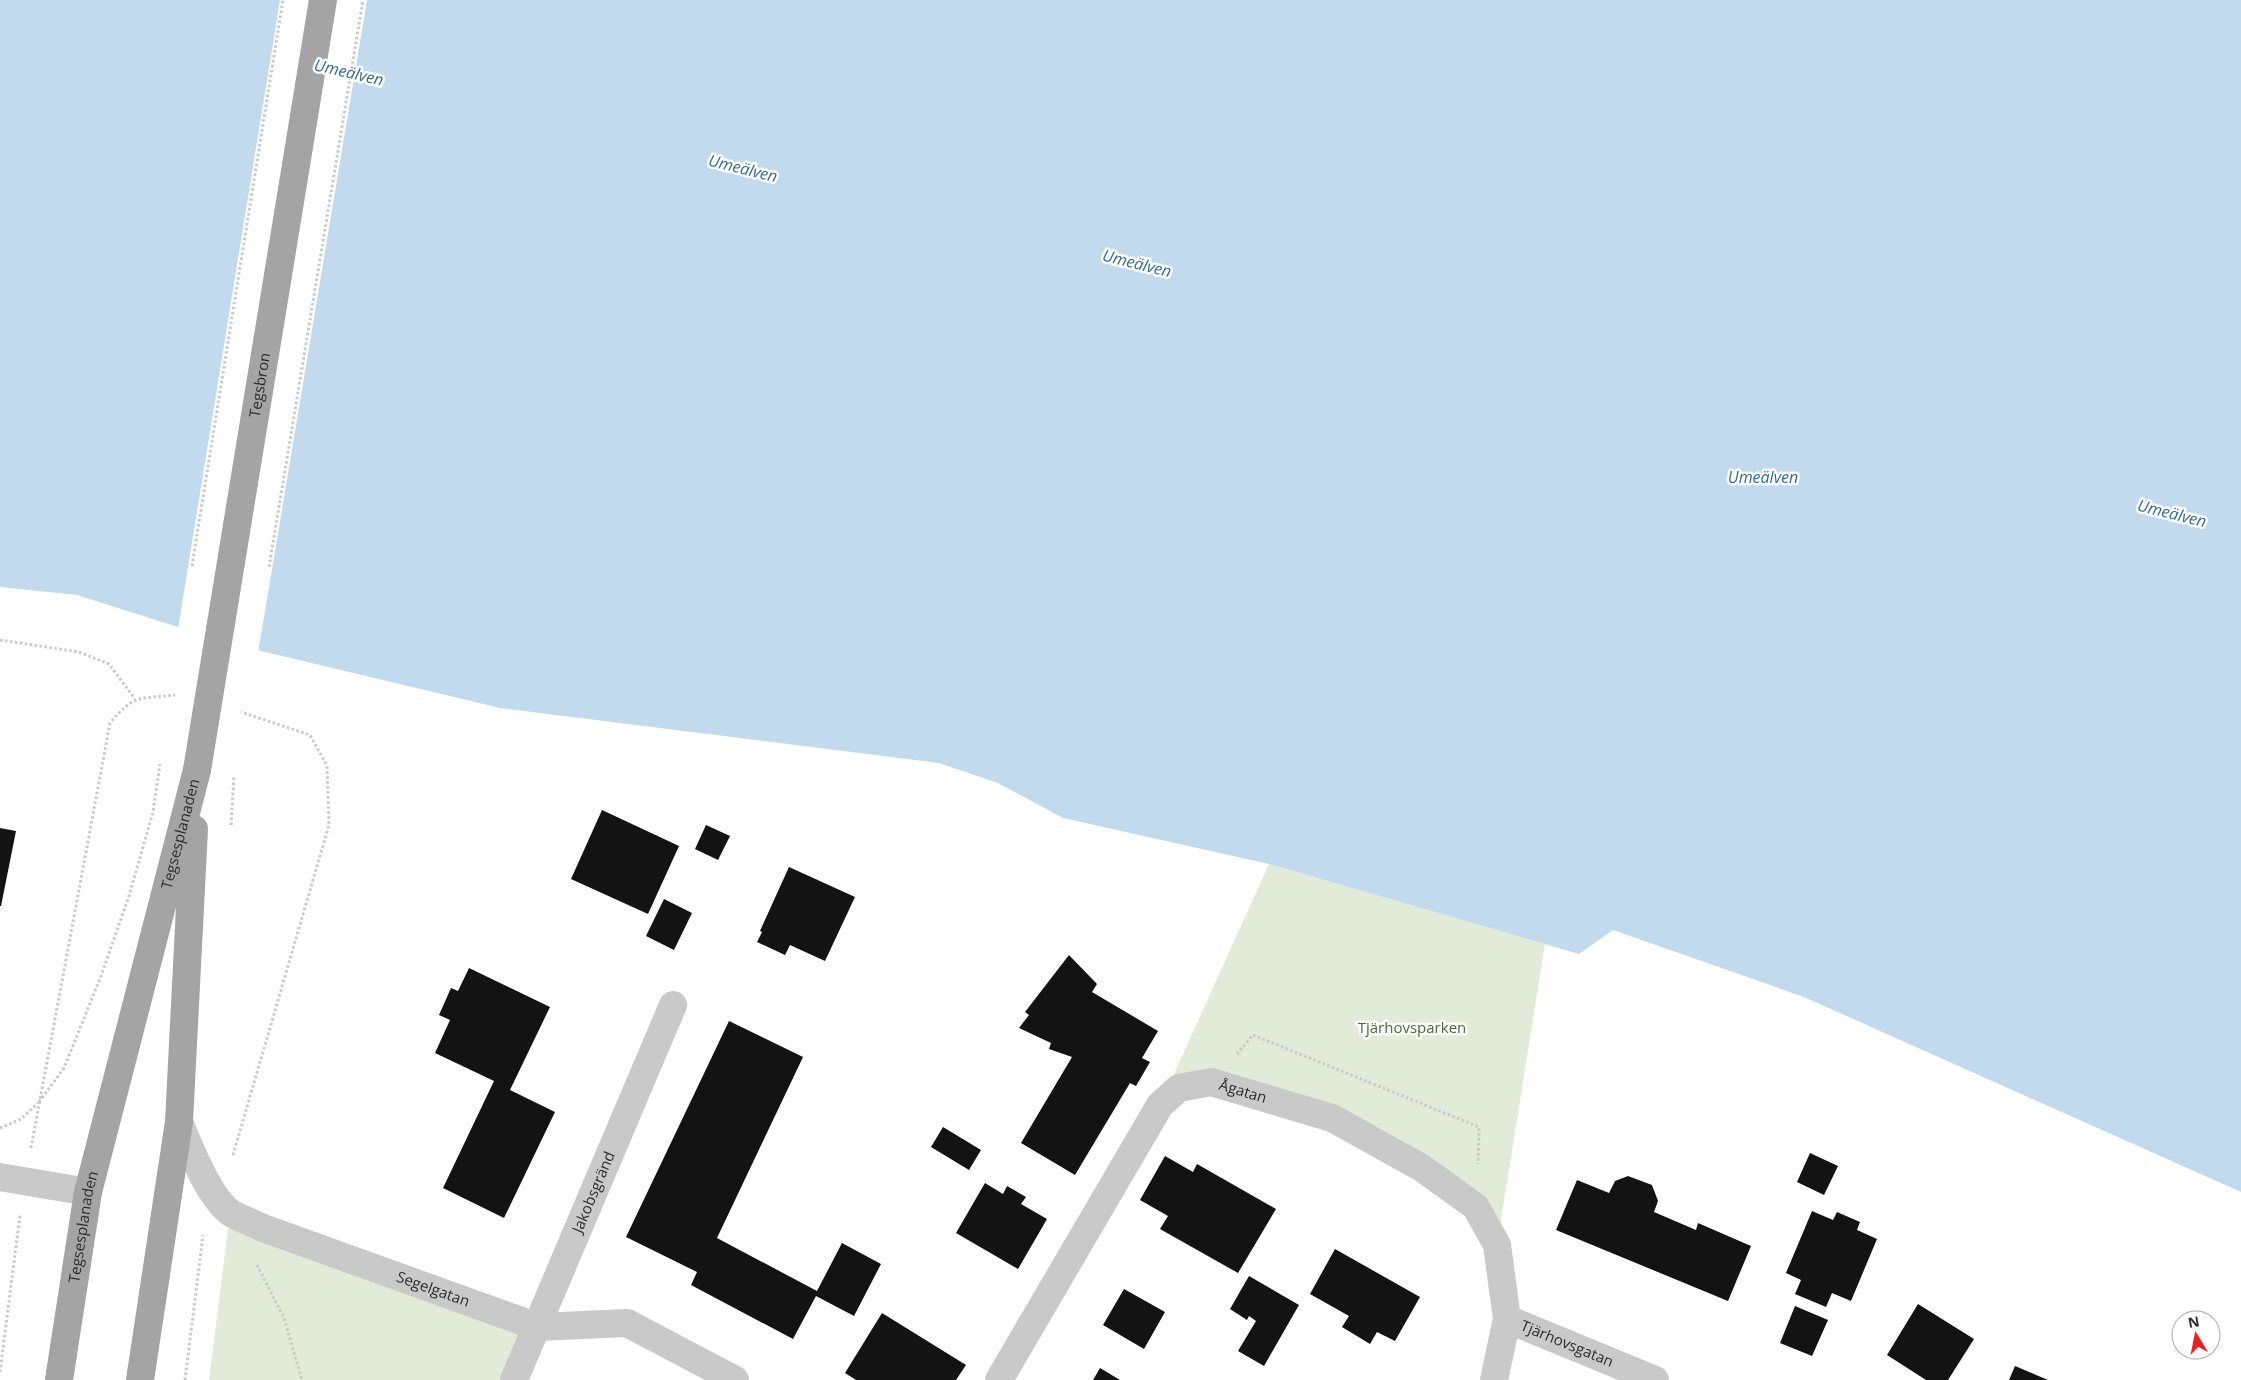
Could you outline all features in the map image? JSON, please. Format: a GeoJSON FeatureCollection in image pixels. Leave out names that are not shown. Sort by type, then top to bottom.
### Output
{"type":"FeatureCollection","features":[{"type":"Feature","properties":{"kind":"main road","name":"Tegsbron"},"geometry":{"type":"LineString","coordinates":[[197,770],[323,0]]}},
{"type":"Feature","properties":{"kind":"main road","name":"Tegsesplanaden"},"geometry":{"type":"LineString","coordinates":[[140,1380],[179,1122],[197,770]]}},
{"type":"Feature","properties":{"kind":"main road","name":"Tegsesplanaden"},"geometry":{"type":"LineString","coordinates":[[59,1380],[88,1192],[197,770]]}},
{"type":"Feature","properties":{"kind":"street","name":"Jakobsgränd"},"geometry":{"type":"LineString","coordinates":[[514,1380],[674,1005]]}},
{"type":"Feature","properties":{"kind":"street","name":"Ågatan"},"geometry":{"type":"LineString","coordinates":[[999,1380],[1160,1104],[1179,1088],[1212,1082],[1332,1118],[1422,1168],[1476,1207],[1497,1245],[1507,1319],[1494,1380]]}},
{"type":"Feature","properties":{"kind":"street"},"geometry":{"type":"LineString","coordinates":[[179,1122],[194,1158],[223,1204]]}},
{"type":"Feature","properties":{"kind":"street"},"geometry":{"type":"LineString","coordinates":[[12,1179],[88,1192]]}},
{"type":"Feature","properties":{"kind":"street","name":"Segelgatan"},"geometry":{"type":"LineString","coordinates":[[223,1204],[263,1228],[538,1327],[627,1323],[735,1380]]}},
{"type":"Feature","properties":{"kind":"street","name":"Tjärhovsgatan"},"geometry":{"type":"LineString","coordinates":[[1507,1319],[1655,1380]]}},
{"type":"Feature","properties":{"kind":"path"},"geometry":{"type":"LineString","coordinates":[[192,568],[284,0]]}},
{"type":"Feature","properties":{"kind":"path"},"geometry":{"type":"LineString","coordinates":[[268,570],[363,0]]}},
{"type":"Feature","properties":{"kind":"path"},"geometry":{"type":"LineString","coordinates":[[0,640],[79,652],[109,664],[135,699]]}},
{"type":"Feature","properties":{"kind":"path"},"geometry":{"type":"LineString","coordinates":[[169,705],[172,685]]}},
{"type":"Feature","properties":{"kind":"path"},"geometry":{"type":"LineString","coordinates":[[0,1372],[12,1179],[39,1102],[110,723],[122,709],[135,699],[175,696],[184,698]]}},
{"type":"Feature","properties":{"kind":"path"},"geometry":{"type":"LineString","coordinates":[[244,717],[246,707]]}},
{"type":"Feature","properties":{"kind":"path"},"geometry":{"type":"LineString","coordinates":[[240,712],[310,735],[327,766],[329,825],[229,1168],[223,1204],[284,1318],[302,1380]]}},
{"type":"Feature","properties":{"kind":"path"},"geometry":{"type":"LineString","coordinates":[[0,1128],[21,1119],[39,1102],[64,1068],[102,976],[129,896],[153,812],[160,764]]}},
{"type":"Feature","properties":{"kind":"path"},"geometry":{"type":"LineString","coordinates":[[186,1380],[205,1216],[223,1204]]}},
{"type":"Feature","properties":{"kind":"green space","name":"Tjärhovsparken"},"geometry":{"type":"Polygon","coordinates":[[[1269,864],[1545,944],[1497,1245],[1422,1168],[1211,1082],[1160,1105],[1269,864]]]}},
{"type":"Feature","properties":{"kind":"green space"},"geometry":{"type":"Polygon","coordinates":[[[230,1212],[538,1327],[514,1380],[209,1380],[230,1212]]]}},
{"type":"Feature","properties":{"kind":"water","name":"Umeälven"},"geometry":{"type":"Polygon","coordinates":[[[0,0],[2241,0],[2241,1192],[1804,997],[1613,930],[1579,954],[1269,864],[1063,818],[998,783],[939,763],[500,708],[232,644],[77,595],[0,587],[0,0]]]}},
{"type":"Feature","properties":{"kind":"pier"},"geometry":{"type":"Polygon","coordinates":[[[280,0],[367,0],[258,653],[178,629],[280,0]]]}},
{"type":"Feature","properties":{"kind":"building"},"geometry":{"type":"Polygon","coordinates":[[[602,810],[679,846],[648,914],[571,879],[602,810]]]}},
{"type":"Feature","properties":{"kind":"building"},"geometry":{"type":"Polygon","coordinates":[[[706,825],[730,836],[718,860],[695,849],[706,825]]]}},
{"type":"Feature","properties":{"kind":"building"},"geometry":{"type":"Polygon","coordinates":[[[0,828],[16,831],[1,906],[0,906],[0,828]]]}},
{"type":"Feature","properties":{"kind":"building"},"geometry":{"type":"Polygon","coordinates":[[[789,867],[855,897],[825,961],[790,945],[785,955],[757,942],[762,932],[760,931],[789,867]]]}},
{"type":"Feature","properties":{"kind":"building"},"geometry":{"type":"Polygon","coordinates":[[[664,899],[692,913],[674,950],[646,936],[664,899]]]}},
{"type":"Feature","properties":{"kind":"building"},"geometry":{"type":"Polygon","coordinates":[[[1069,955],[1097,984],[1092,992],[1158,1031],[1142,1058],[1150,1062],[1136,1086],[1130,1083],[1075,1175],[1021,1143],[1072,1057],[1049,1049],[1051,1043],[1019,1028],[1029,1015],[1025,1012],[1069,955]]]}},
{"type":"Feature","properties":{"kind":"building"},"geometry":{"type":"Polygon","coordinates":[[[469,968],[550,1007],[510,1090],[555,1112],[504,1218],[443,1188],[494,1081],[435,1053],[450,1020],[439,1015],[451,988],[458,991],[469,968]]]}},
{"type":"Feature","properties":{"kind":"building"},"geometry":{"type":"Polygon","coordinates":[[[729,1021],[803,1057],[717,1238],[817,1291],[842,1243],[881,1264],[854,1316],[816,1296],[793,1339],[691,1285],[697,1272],[626,1237],[729,1021]]]}},
{"type":"Feature","properties":{"kind":"building"},"geometry":{"type":"Polygon","coordinates":[[[943,1127],[981,1150],[969,1170],[931,1147],[943,1127]]]}},
{"type":"Feature","properties":{"kind":"building"},"geometry":{"type":"Polygon","coordinates":[[[1810,1153],[1838,1166],[1824,1195],[1797,1182],[1810,1153]]]}},
{"type":"Feature","properties":{"kind":"building"},"geometry":{"type":"Polygon","coordinates":[[[1165,1156],[1193,1172],[1197,1164],[1276,1209],[1238,1273],[1160,1229],[1168,1216],[1140,1200],[1165,1156]]]}},
{"type":"Feature","properties":{"kind":"building"},"geometry":{"type":"Polygon","coordinates":[[[1628,1176],[1652,1185],[1658,1201],[1654,1212],[1696,1230],[1698,1223],[1751,1246],[1728,1301],[1556,1230],[1577,1180],[1609,1193],[1615,1181],[1628,1176]]]}},
{"type":"Feature","properties":{"kind":"building"},"geometry":{"type":"Polygon","coordinates":[[[985,1183],[1003,1194],[1007,1186],[1026,1197],[1021,1204],[1047,1219],[1018,1269],[956,1233],[985,1183]]]}},
{"type":"Feature","properties":{"kind":"building"},"geometry":{"type":"Polygon","coordinates":[[[1812,1211],[1833,1220],[1837,1212],[1860,1222],[1857,1230],[1877,1239],[1851,1301],[1832,1293],[1826,1307],[1795,1294],[1801,1280],[1786,1273],[1812,1211]]]}},
{"type":"Feature","properties":{"kind":"building"},"geometry":{"type":"Polygon","coordinates":[[[1335,1249],[1420,1297],[1395,1341],[1377,1332],[1370,1344],[1342,1327],[1349,1316],[1310,1294],[1335,1249]]]}},
{"type":"Feature","properties":{"kind":"building"},"geometry":{"type":"Polygon","coordinates":[[[1249,1276],[1299,1305],[1264,1366],[1238,1351],[1256,1321],[1249,1316],[1247,1320],[1230,1309],[1249,1276]]]}},
{"type":"Feature","properties":{"kind":"building"},"geometry":{"type":"Polygon","coordinates":[[[1124,1289],[1165,1312],[1144,1349],[1103,1325],[1124,1289]]]}},
{"type":"Feature","properties":{"kind":"building"},"geometry":{"type":"Polygon","coordinates":[[[1918,1304],[1974,1339],[1948,1380],[1926,1380],[1887,1355],[1918,1304]]]}},
{"type":"Feature","properties":{"kind":"building"},"geometry":{"type":"Polygon","coordinates":[[[1795,1306],[1828,1320],[1812,1356],[1780,1343],[1795,1306]]]}},
{"type":"Feature","properties":{"kind":"building"},"geometry":{"type":"Polygon","coordinates":[[[882,1313],[966,1365],[956,1380],[856,1380],[845,1373],[882,1313]]]}},
{"type":"Feature","properties":{"kind":"building"},"geometry":{"type":"Polygon","coordinates":[[[2015,1366],[2048,1380],[2009,1380],[2015,1366]]]}},
{"type":"Feature","properties":{"kind":"building"},"geometry":{"type":"Polygon","coordinates":[[[1100,1368],[1120,1380],[1093,1380],[1100,1368]]]}}]}
